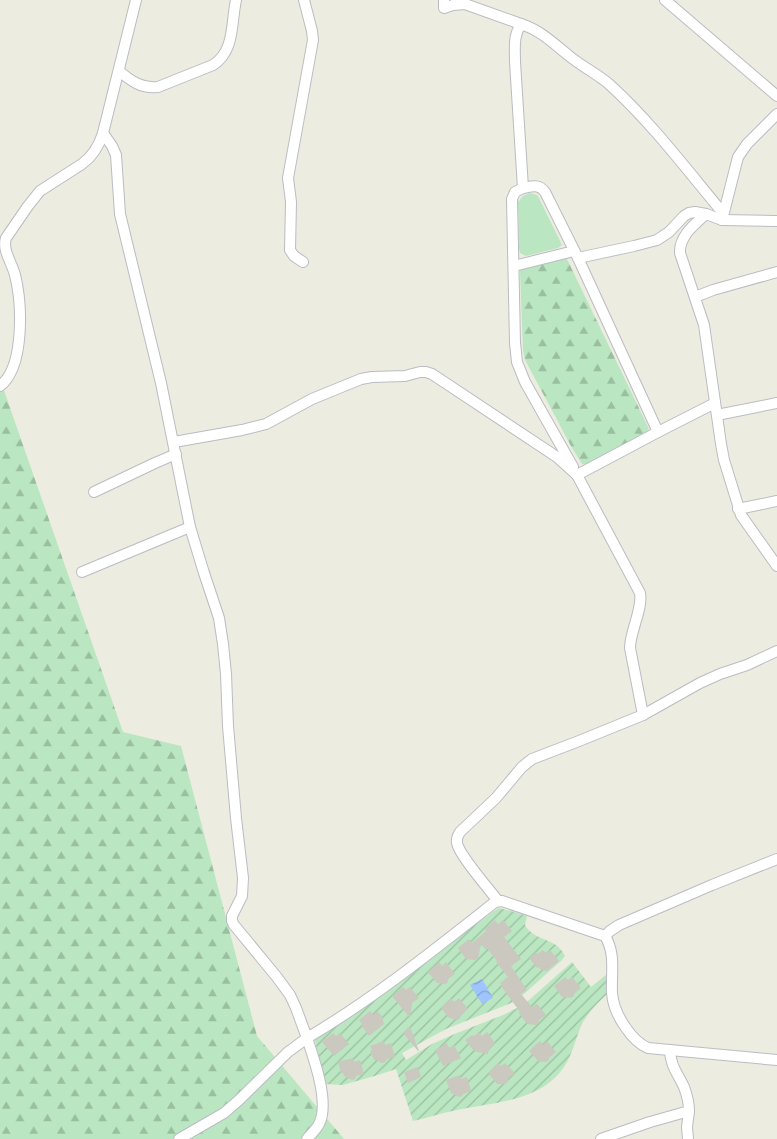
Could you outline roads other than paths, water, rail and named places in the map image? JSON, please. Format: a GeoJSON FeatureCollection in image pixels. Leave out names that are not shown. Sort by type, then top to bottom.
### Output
{"type":"FeatureCollection","features":[{"type":"Feature","properties":{"kind":"street"},"geometry":{"type":"LineString","coordinates":[[0,386],[8,378],[20,344],[19,300],[14,272],[5,248],[6,238],[40,191],[89,159],[97,149],[103,133],[136,0]]}},
{"type":"Feature","properties":{"kind":"street"},"geometry":{"type":"LineString","coordinates":[[119,71],[131,81],[146,87],[158,88],[220,61],[227,49],[232,30],[236,0]]}},
{"type":"Feature","properties":{"kind":"street"},"geometry":{"type":"LineString","coordinates":[[304,0],[313,40],[288,178],[291,202],[290,250],[297,259],[304,262]]}},
{"type":"Feature","properties":{"kind":"street"},"geometry":{"type":"LineString","coordinates":[[444,0],[444,8],[465,4],[540,32],[575,61],[598,76],[609,85],[667,146],[723,217]]}},
{"type":"Feature","properties":{"kind":"street"},"geometry":{"type":"LineString","coordinates":[[665,0],[777,96]]}},
{"type":"Feature","properties":{"kind":"street"},"geometry":{"type":"LineString","coordinates":[[521,24],[514,41],[523,188]]}},
{"type":"Feature","properties":{"kind":"street"},"geometry":{"type":"LineString","coordinates":[[723,217],[738,157],[747,144],[777,114]]}},
{"type":"Feature","properties":{"kind":"street"},"geometry":{"type":"LineString","coordinates":[[103,133],[116,155],[120,214],[157,363],[190,528],[220,618],[224,644],[236,818],[243,878],[242,896],[232,916],[232,921],[290,995],[317,1067],[322,1118],[307,1139]]}},
{"type":"Feature","properties":{"kind":"street"},"geometry":{"type":"LineString","coordinates":[[642,715],[630,648],[641,601],[640,593],[525,382],[517,362],[512,199],[515,192],[523,188],[537,186],[545,192],[658,432]]}},
{"type":"Feature","properties":{"kind":"street"},"geometry":{"type":"LineString","coordinates":[[514,266],[657,240],[669,232],[684,216],[695,212],[723,217],[777,221]]}},
{"type":"Feature","properties":{"kind":"street"},"geometry":{"type":"LineString","coordinates":[[706,214],[691,228],[681,243],[680,253],[704,325],[724,460],[738,509],[745,522],[777,566]]}},
{"type":"Feature","properties":{"kind":"street"},"geometry":{"type":"LineString","coordinates":[[695,297],[712,290],[777,272]]}},
{"type":"Feature","properties":{"kind":"street"},"geometry":{"type":"LineString","coordinates":[[174,442],[266,424],[312,399],[361,379],[405,376],[426,372],[432,374],[558,457],[577,475]]}},
{"type":"Feature","properties":{"kind":"street"},"geometry":{"type":"LineString","coordinates":[[717,415],[777,403]]}},
{"type":"Feature","properties":{"kind":"street"},"geometry":{"type":"LineString","coordinates":[[577,475],[715,404]]}},
{"type":"Feature","properties":{"kind":"street"},"geometry":{"type":"LineString","coordinates":[[94,492],[176,454]]}},
{"type":"Feature","properties":{"kind":"street"},"geometry":{"type":"LineString","coordinates":[[738,509],[777,500]]}},
{"type":"Feature","properties":{"kind":"street"},"geometry":{"type":"LineString","coordinates":[[82,572],[190,528]]}},
{"type":"Feature","properties":{"kind":"street"},"geometry":{"type":"LineString","coordinates":[[498,901],[459,850],[457,839],[460,832],[496,798],[522,767],[532,759],[642,715],[700,683],[777,651]]}},
{"type":"Feature","properties":{"kind":"street"},"geometry":{"type":"LineString","coordinates":[[605,936],[619,924],[777,859]]}},
{"type":"Feature","properties":{"kind":"street"},"geometry":{"type":"LineString","coordinates":[[179,1139],[224,1113],[288,1052],[355,1008],[498,901],[526,908],[605,936],[613,957],[612,993],[616,1011],[635,1040],[642,1045],[648,1048],[777,1060]]}},
{"type":"Feature","properties":{"kind":"street"},"geometry":{"type":"LineString","coordinates":[[670,1050],[670,1058],[688,1102],[688,1139]]}},
{"type":"Feature","properties":{"kind":"street"},"geometry":{"type":"LineString","coordinates":[[601,1139],[689,1111]]}},
{"type":"Feature","properties":{"kind":"water"},"geometry":{"type":"Polygon","coordinates":[[[482,979],[493,998],[482,1004],[470,985],[482,979]]]}}]}
